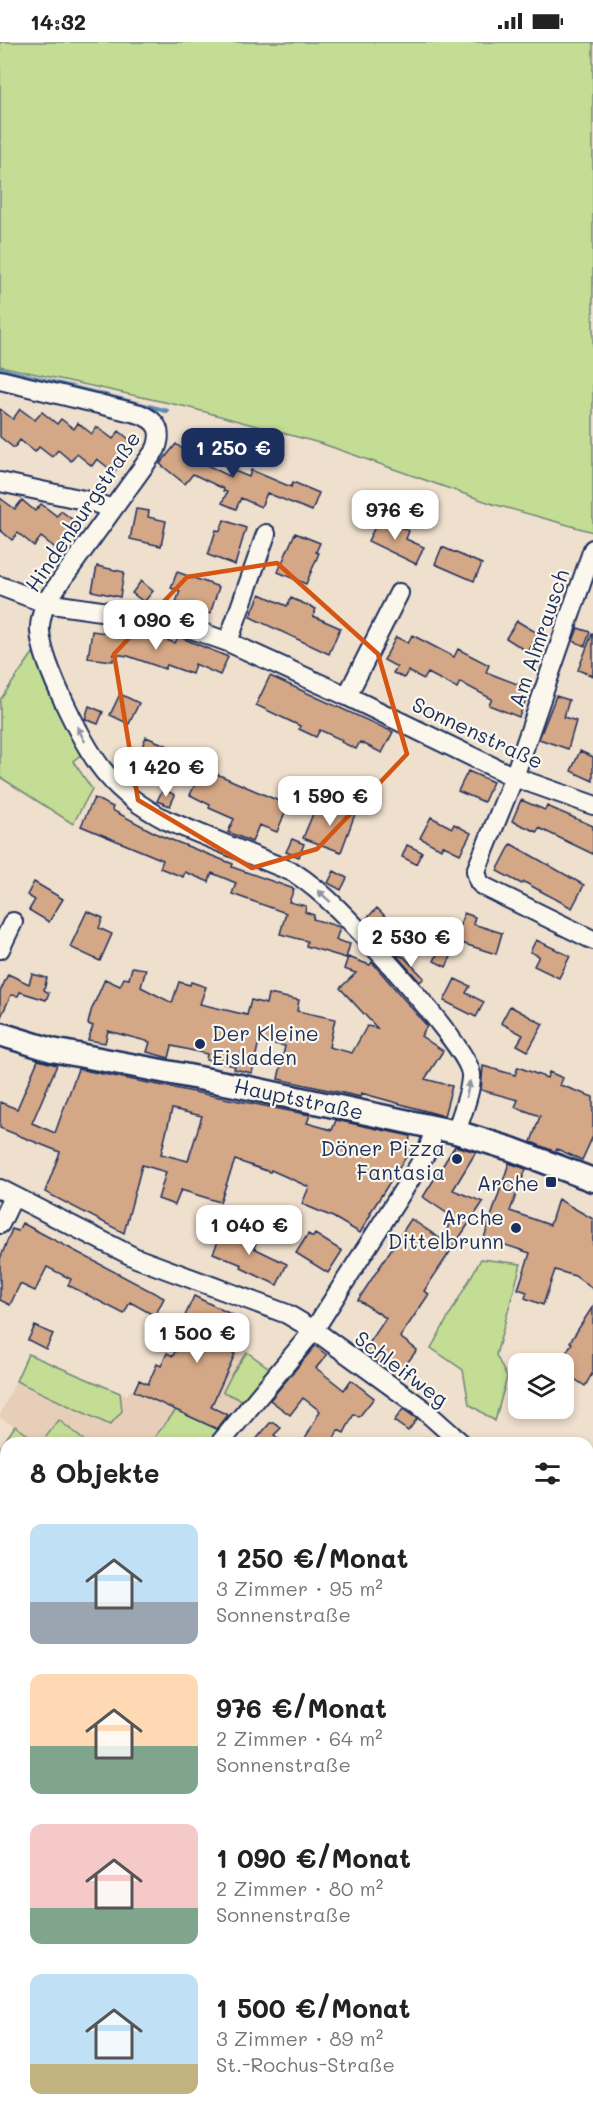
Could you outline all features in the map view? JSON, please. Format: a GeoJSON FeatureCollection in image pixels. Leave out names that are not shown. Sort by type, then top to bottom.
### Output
{"type":"FeatureCollection","features":[{"type":"Feature","properties":{"kind":"street","name":"Hindenburgstraße"},"geometry":{"type":"LineString","coordinates":[[0,380],[140,414],[152,419],[159,433],[156,449],[45,603],[39,628],[46,661],[85,741],[107,776],[129,797],[166,820],[293,872],[313,886],[339,910],[434,1017],[467,1062],[471,1073],[470,1086],[446,1129],[429,1147],[314,1330],[225,1437]]}},
{"type":"Feature","properties":{"kind":"street"},"geometry":{"type":"LineString","coordinates":[[0,482],[93,502],[112,509]]}},
{"type":"Feature","properties":{"kind":"street"},"geometry":{"type":"LineString","coordinates":[[228,642],[266,534]]}},
{"type":"Feature","properties":{"kind":"street","name":"Am Almrausch"},"geometry":{"type":"LineString","coordinates":[[593,549],[514,777],[477,871],[479,882],[483,886],[593,940]]}},
{"type":"Feature","properties":{"kind":"street","name":"Sonnenstraße"},"geometry":{"type":"LineString","coordinates":[[0,586],[45,603],[136,616],[186,627],[228,642],[347,696],[514,777],[593,805]]}},
{"type":"Feature","properties":{"kind":"street"},"geometry":{"type":"LineString","coordinates":[[347,696],[399,593]]}},
{"type":"Feature","properties":{"kind":"street"},"geometry":{"type":"LineString","coordinates":[[0,949],[13,921]]}},
{"type":"Feature","properties":{"kind":"street","name":"Hauptstraße"},"geometry":{"type":"LineString","coordinates":[[0,1034],[52,1050],[446,1129],[511,1149],[593,1180]]}},
{"type":"Feature","properties":{"kind":"street"},"geometry":{"type":"LineString","coordinates":[[0,1224],[7,1193]]}},
{"type":"Feature","properties":{"kind":"street","name":"Schleifweg"},"geometry":{"type":"LineString","coordinates":[[7,1193],[136,1258],[287,1314],[314,1330],[423,1409],[454,1437]]}},
{"type":"Feature","properties":{"kind":"highlighted area"},"geometry":{"type":"Polygon","coordinates":[[[277,563],[378,654],[407,754],[317,849],[252,868],[138,800],[114,654],[187,577],[277,563]]]}},
{"type":"Feature","properties":{"kind":"shaded area"},"geometry":{"type":"Polygon","coordinates":[[[194,1296],[215,1305],[219,1342],[247,1352],[272,1370],[220,1430],[176,1410],[155,1437],[79,1437],[59,1421],[45,1437],[31,1437],[0,1418],[28,1354],[127,1395],[134,1390],[139,1380],[148,1384],[157,1364],[161,1366],[167,1353],[173,1355],[184,1331],[179,1329],[194,1296]]]}},
{"type":"Feature","properties":{"kind":"green space"},"geometry":{"type":"Polygon","coordinates":[[[0,42],[593,42],[593,532],[493,504],[323,444],[187,407],[0,366],[0,42]]]}},
{"type":"Feature","properties":{"kind":"green space"},"geometry":{"type":"Polygon","coordinates":[[[33,653],[83,753],[73,761],[92,789],[73,824],[0,777],[0,700],[33,653]]]}},
{"type":"Feature","properties":{"kind":"green space"},"geometry":{"type":"Polygon","coordinates":[[[481,1259],[521,1264],[496,1355],[507,1377],[495,1421],[469,1404],[463,1370],[431,1348],[481,1259]]]}},
{"type":"Feature","properties":{"kind":"green space"},"geometry":{"type":"Polygon","coordinates":[[[247,1352],[272,1370],[246,1402],[223,1392],[247,1352]]]}},
{"type":"Feature","properties":{"kind":"green space"},"geometry":{"type":"Polygon","coordinates":[[[28,1354],[120,1393],[122,1411],[110,1425],[16,1381],[28,1354]]]}},
{"type":"Feature","properties":{"kind":"green space"},"geometry":{"type":"Polygon","coordinates":[[[176,1410],[220,1430],[214,1437],[155,1437],[176,1410]]]}},
{"type":"Feature","properties":{"kind":"green space"},"geometry":{"type":"Polygon","coordinates":[[[59,1420],[80,1437],[46,1437],[59,1420]]]}},
{"type":"Feature","properties":{"kind":"green space"},"geometry":{"type":"Polygon","coordinates":[[[15,1426],[31,1437],[8,1437],[15,1426]]]}},
{"type":"Feature","properties":{"kind":"building"},"geometry":{"type":"Polygon","coordinates":[[[0,409],[13,419],[20,409],[35,420],[42,412],[57,424],[61,419],[74,429],[78,423],[92,434],[97,427],[113,439],[119,431],[136,445],[114,472],[97,459],[92,466],[77,454],[71,461],[58,450],[52,457],[39,447],[35,452],[20,440],[14,448],[0,437],[0,409]]]}},
{"type":"Feature","properties":{"kind":"building"},"geometry":{"type":"Polygon","coordinates":[[[189,434],[207,439],[201,462],[229,476],[232,470],[249,477],[251,470],[291,487],[293,482],[319,493],[312,511],[267,493],[261,507],[241,498],[236,509],[222,503],[227,492],[223,491],[224,489],[193,474],[185,484],[160,464],[176,444],[185,451],[189,434]]]}},
{"type":"Feature","properties":{"kind":"building"},"geometry":{"type":"Polygon","coordinates":[[[0,498],[15,509],[22,500],[35,511],[41,504],[57,516],[61,511],[78,524],[58,550],[41,537],[34,546],[18,533],[12,540],[0,530],[0,498]]]}},
{"type":"Feature","properties":{"kind":"building"},"geometry":{"type":"Polygon","coordinates":[[[136,509],[149,511],[148,517],[166,521],[161,546],[130,539],[136,509]]]}},
{"type":"Feature","properties":{"kind":"building"},"geometry":{"type":"Polygon","coordinates":[[[380,517],[409,531],[406,539],[424,547],[416,564],[368,541],[380,517]]]}},
{"type":"Feature","properties":{"kind":"building"},"geometry":{"type":"Polygon","coordinates":[[[224,520],[246,528],[235,565],[208,555],[216,530],[220,531],[224,520]]]}},
{"type":"Feature","properties":{"kind":"building"},"geometry":{"type":"Polygon","coordinates":[[[295,533],[320,543],[316,552],[319,553],[306,584],[278,572],[295,533]]]}},
{"type":"Feature","properties":{"kind":"building"},"geometry":{"type":"Polygon","coordinates":[[[442,547],[482,564],[474,581],[435,564],[442,547]]]}},
{"type":"Feature","properties":{"kind":"building"},"geometry":{"type":"Polygon","coordinates":[[[97,566],[124,572],[120,597],[92,591],[97,566]]]}},
{"type":"Feature","properties":{"kind":"building"},"geometry":{"type":"Polygon","coordinates":[[[177,572],[219,587],[210,614],[176,602],[180,591],[171,588],[177,572]]]}},
{"type":"Feature","properties":{"kind":"building"},"geometry":{"type":"Polygon","coordinates":[[[141,581],[153,591],[144,602],[132,593],[141,581]]]}},
{"type":"Feature","properties":{"kind":"building"},"geometry":{"type":"Polygon","coordinates":[[[260,594],[287,606],[291,598],[316,609],[313,616],[340,628],[329,654],[250,617],[260,594]]]}},
{"type":"Feature","properties":{"kind":"building"},"geometry":{"type":"Polygon","coordinates":[[[517,621],[539,634],[528,652],[506,638],[517,621]]]}},
{"type":"Feature","properties":{"kind":"building"},"geometry":{"type":"Polygon","coordinates":[[[578,628],[590,632],[585,646],[573,641],[578,628]]]}},
{"type":"Feature","properties":{"kind":"building"},"geometry":{"type":"Polygon","coordinates":[[[139,630],[175,643],[178,637],[182,638],[228,657],[220,675],[195,664],[192,674],[167,665],[165,669],[128,656],[114,654],[113,661],[88,658],[92,631],[137,637],[139,630]]]}},
{"type":"Feature","properties":{"kind":"building"},"geometry":{"type":"Polygon","coordinates":[[[593,634],[593,676],[578,670],[593,634]]]}},
{"type":"Feature","properties":{"kind":"building"},"geometry":{"type":"Polygon","coordinates":[[[412,635],[454,657],[458,649],[489,665],[486,672],[530,689],[519,717],[489,705],[492,699],[460,682],[457,688],[428,673],[424,679],[408,671],[404,678],[393,673],[397,667],[384,660],[396,637],[408,643],[412,635]]]}},
{"type":"Feature","properties":{"kind":"building"},"geometry":{"type":"Polygon","coordinates":[[[270,676],[393,732],[382,753],[360,742],[356,749],[320,730],[316,737],[299,729],[300,726],[256,705],[270,676]]]}},
{"type":"Feature","properties":{"kind":"building"},"geometry":{"type":"Polygon","coordinates":[[[120,694],[139,703],[129,724],[110,715],[120,694]]]}},
{"type":"Feature","properties":{"kind":"building"},"geometry":{"type":"Polygon","coordinates":[[[556,696],[569,700],[564,717],[576,721],[568,749],[539,739],[556,696]]]}},
{"type":"Feature","properties":{"kind":"building"},"geometry":{"type":"Polygon","coordinates":[[[89,706],[103,712],[98,724],[85,719],[89,706]]]}},
{"type":"Feature","properties":{"kind":"building"},"geometry":{"type":"Polygon","coordinates":[[[146,737],[173,748],[162,775],[135,764],[146,737]]]}},
{"type":"Feature","properties":{"kind":"building"},"geometry":{"type":"Polygon","coordinates":[[[580,751],[593,757],[593,781],[571,771],[580,751]]]}},
{"type":"Feature","properties":{"kind":"building"},"geometry":{"type":"Polygon","coordinates":[[[203,768],[288,805],[277,832],[259,825],[252,842],[228,832],[234,819],[209,808],[210,805],[190,795],[203,768]]]}},
{"type":"Feature","properties":{"kind":"building"},"geometry":{"type":"Polygon","coordinates":[[[468,771],[493,782],[484,802],[458,791],[468,771]]]}},
{"type":"Feature","properties":{"kind":"building"},"geometry":{"type":"Polygon","coordinates":[[[163,789],[175,795],[170,806],[157,801],[163,789]]]}},
{"type":"Feature","properties":{"kind":"building"},"geometry":{"type":"Polygon","coordinates":[[[94,798],[159,835],[233,864],[232,867],[294,889],[289,902],[306,906],[305,912],[314,915],[313,919],[340,927],[336,940],[350,944],[346,958],[306,946],[307,941],[280,934],[286,913],[232,894],[236,883],[212,873],[209,882],[185,872],[183,877],[160,868],[163,860],[81,826],[94,798]]]}},
{"type":"Feature","properties":{"kind":"building"},"geometry":{"type":"Polygon","coordinates":[[[521,800],[545,810],[547,806],[593,826],[593,854],[539,828],[537,832],[512,821],[521,800]]]}},
{"type":"Feature","properties":{"kind":"building"},"geometry":{"type":"Polygon","coordinates":[[[326,803],[355,814],[341,852],[303,838],[315,809],[322,812],[326,803]]]}},
{"type":"Feature","properties":{"kind":"building"},"geometry":{"type":"Polygon","coordinates":[[[431,817],[452,828],[454,824],[471,833],[460,854],[442,845],[441,849],[420,838],[431,817]]]}},
{"type":"Feature","properties":{"kind":"building"},"geometry":{"type":"Polygon","coordinates":[[[292,839],[304,844],[299,857],[286,852],[292,839]]]}},
{"type":"Feature","properties":{"kind":"building"},"geometry":{"type":"Polygon","coordinates":[[[511,844],[584,885],[572,908],[524,882],[522,884],[497,871],[511,844]]]}},
{"type":"Feature","properties":{"kind":"building"},"geometry":{"type":"Polygon","coordinates":[[[407,845],[422,852],[416,864],[402,857],[407,845]]]}},
{"type":"Feature","properties":{"kind":"building"},"geometry":{"type":"Polygon","coordinates":[[[334,871],[347,878],[341,890],[328,883],[334,871]]]}},
{"type":"Feature","properties":{"kind":"building"},"geometry":{"type":"Polygon","coordinates":[[[34,882],[63,899],[49,922],[29,910],[35,900],[27,895],[34,882]]]}},
{"type":"Feature","properties":{"kind":"building"},"geometry":{"type":"Polygon","coordinates":[[[377,908],[405,936],[398,944],[378,934],[365,920],[377,908]]]}},
{"type":"Feature","properties":{"kind":"building"},"geometry":{"type":"Polygon","coordinates":[[[87,911],[103,918],[99,928],[112,934],[100,961],[70,947],[87,911]]]}},
{"type":"Feature","properties":{"kind":"building"},"geometry":{"type":"Polygon","coordinates":[[[464,913],[475,917],[473,924],[502,933],[496,954],[458,942],[446,967],[434,961],[442,945],[416,933],[422,921],[456,937],[464,913]]]}},
{"type":"Feature","properties":{"kind":"building"},"geometry":{"type":"Polygon","coordinates":[[[536,940],[570,956],[559,978],[534,966],[539,956],[530,952],[536,940]]]}},
{"type":"Feature","properties":{"kind":"building"},"geometry":{"type":"Polygon","coordinates":[[[396,955],[404,957],[424,978],[420,982],[396,955]]]}},
{"type":"Feature","properties":{"kind":"building"},"geometry":{"type":"Polygon","coordinates":[[[348,957],[370,965],[372,962],[427,1026],[421,1036],[443,1051],[425,1079],[452,1086],[444,1116],[361,1093],[361,1097],[278,1079],[285,1046],[259,1041],[252,1073],[234,1069],[235,1066],[206,1060],[207,1054],[172,1046],[169,1058],[147,1052],[150,1042],[108,1031],[105,1043],[88,1040],[93,1026],[88,1024],[91,1011],[105,979],[120,986],[124,978],[129,979],[132,967],[146,969],[141,987],[172,1003],[179,982],[190,985],[191,982],[206,987],[200,1004],[247,1015],[251,1000],[266,1004],[268,994],[299,1000],[297,1011],[335,1019],[329,1047],[352,1053],[367,1026],[377,1028],[340,988],[356,973],[344,969],[348,957]]]}},
{"type":"Feature","properties":{"kind":"building"},"geometry":{"type":"Polygon","coordinates":[[[8,974],[29,984],[32,974],[47,978],[44,990],[49,993],[46,1000],[20,992],[18,996],[11,995],[0,1019],[0,992],[8,974]]]}},
{"type":"Feature","properties":{"kind":"building"},"geometry":{"type":"Polygon","coordinates":[[[455,979],[470,986],[466,993],[484,1002],[476,1017],[444,1001],[455,979]]]}},
{"type":"Feature","properties":{"kind":"building"},"geometry":{"type":"Polygon","coordinates":[[[510,1006],[543,1024],[528,1051],[517,1045],[523,1035],[501,1023],[510,1006]]]}},
{"type":"Feature","properties":{"kind":"building"},"geometry":{"type":"Polygon","coordinates":[[[38,1060],[57,1065],[32,1123],[55,1133],[78,1069],[310,1115],[307,1123],[332,1130],[336,1120],[410,1136],[408,1154],[370,1213],[360,1233],[333,1217],[302,1204],[309,1187],[271,1170],[270,1172],[235,1160],[220,1202],[181,1190],[175,1205],[158,1199],[166,1172],[142,1165],[124,1233],[45,1192],[60,1152],[0,1128],[0,1102],[17,1109],[38,1060]],[[172,1109],[161,1154],[188,1161],[202,1116],[172,1109]]]}},
{"type":"Feature","properties":{"kind":"building"},"geometry":{"type":"Polygon","coordinates":[[[483,1066],[515,1075],[518,1067],[547,1078],[549,1072],[563,1078],[560,1085],[593,1097],[593,1136],[582,1160],[557,1149],[556,1152],[531,1142],[540,1116],[515,1107],[518,1100],[481,1090],[483,1066]]]}},
{"type":"Feature","properties":{"kind":"building"},"geometry":{"type":"Polygon","coordinates":[[[455,1146],[476,1152],[453,1190],[483,1202],[424,1291],[429,1294],[400,1337],[417,1350],[401,1371],[383,1357],[380,1362],[364,1351],[386,1318],[358,1300],[411,1219],[444,1241],[451,1216],[423,1197],[455,1146]]]}},
{"type":"Feature","properties":{"kind":"building"},"geometry":{"type":"Polygon","coordinates":[[[509,1163],[526,1169],[510,1211],[550,1225],[558,1199],[593,1219],[593,1289],[575,1276],[555,1270],[543,1305],[525,1298],[527,1292],[518,1289],[530,1253],[484,1238],[509,1163]]]}},
{"type":"Feature","properties":{"kind":"building"},"geometry":{"type":"Polygon","coordinates":[[[22,1223],[164,1298],[155,1316],[130,1302],[124,1314],[68,1285],[71,1279],[47,1267],[35,1291],[20,1284],[10,1305],[0,1300],[0,1259],[12,1229],[18,1231],[22,1223]]]}},
{"type":"Feature","properties":{"kind":"building"},"geometry":{"type":"Polygon","coordinates":[[[225,1226],[257,1240],[254,1248],[287,1264],[277,1285],[241,1268],[242,1265],[213,1253],[225,1226]]]}},
{"type":"Feature","properties":{"kind":"building"},"geometry":{"type":"Polygon","coordinates":[[[308,1234],[313,1237],[315,1234],[342,1251],[328,1273],[296,1253],[308,1234]]]}},
{"type":"Feature","properties":{"kind":"building"},"geometry":{"type":"Polygon","coordinates":[[[194,1296],[247,1322],[211,1407],[228,1415],[217,1429],[134,1391],[139,1380],[148,1384],[157,1364],[161,1366],[167,1353],[173,1356],[184,1331],[179,1329],[194,1296]]]}},
{"type":"Feature","properties":{"kind":"building"},"geometry":{"type":"Polygon","coordinates":[[[593,1306],[593,1372],[585,1386],[574,1379],[574,1353],[566,1353],[572,1343],[570,1342],[593,1306]]]}},
{"type":"Feature","properties":{"kind":"building"},"geometry":{"type":"Polygon","coordinates":[[[35,1326],[53,1334],[46,1349],[28,1340],[35,1326]]]}},
{"type":"Feature","properties":{"kind":"building"},"geometry":{"type":"Polygon","coordinates":[[[315,1346],[327,1355],[316,1368],[344,1390],[351,1380],[374,1398],[359,1417],[354,1414],[344,1433],[338,1430],[335,1437],[306,1437],[320,1411],[303,1398],[290,1415],[270,1400],[315,1346]]]}},
{"type":"Feature","properties":{"kind":"building"},"geometry":{"type":"Polygon","coordinates":[[[403,1409],[417,1419],[408,1431],[394,1421],[403,1409]]]}},
{"type":"Feature","properties":{"kind":"building"},"geometry":{"type":"Polygon","coordinates":[[[270,1423],[281,1428],[274,1435],[276,1437],[258,1437],[270,1423]]]}},
{"type":"Feature","properties":{"kind":"waterway"},"geometry":{"type":"LineString","coordinates":[[0,369],[167,411]]}},
{"type":"Feature","properties":{"kind":"place","name":"Der Kleine Eisladen"},"geometry":{"type":"Point","coordinates":[200,1044]}},
{"type":"Feature","properties":{"kind":"place","name":"Döner Pizza Fantasia"},"geometry":{"type":"Point","coordinates":[457,1159]}},
{"type":"Feature","properties":{"kind":"place","name":"Arche"},"geometry":{"type":"Point","coordinates":[551,1182]}},
{"type":"Feature","properties":{"kind":"place","name":"Arche Dittelbrunn"},"geometry":{"type":"Point","coordinates":[516,1228]}}]}
